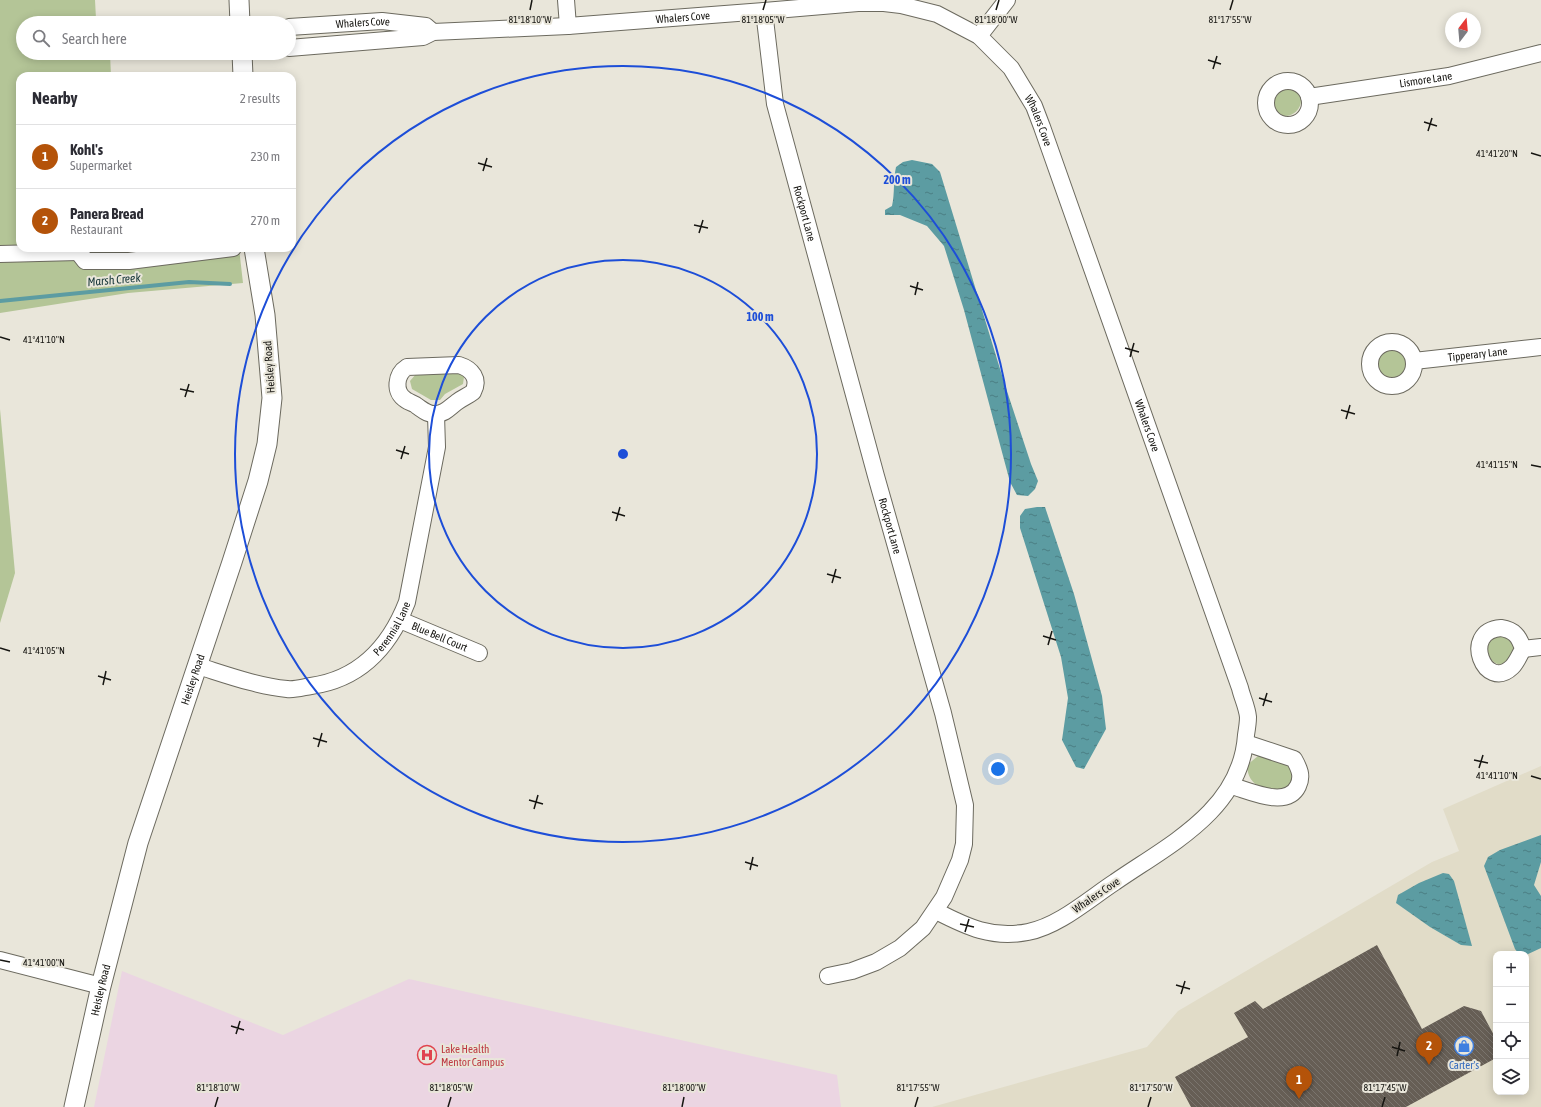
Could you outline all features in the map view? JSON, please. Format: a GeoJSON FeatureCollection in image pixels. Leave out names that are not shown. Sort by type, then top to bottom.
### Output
{"type":"FeatureCollection","features":[{"type":"Feature","properties":{"kind":"street"},"geometry":{"type":"LineString","coordinates":[[239,0],[240,16]]}},
{"type":"Feature","properties":{"kind":"street"},"geometry":{"type":"LineString","coordinates":[[566,0],[568,26]]}},
{"type":"Feature","properties":{"kind":"street"},"geometry":{"type":"LineString","coordinates":[[979,36],[1007,0]]}},
{"type":"Feature","properties":{"kind":"street","name":"Whalers Cove"},"geometry":{"type":"LineString","coordinates":[[296,47],[423,37],[433,32],[568,26],[764,12],[858,3],[901,4],[937,14],[979,36],[1011,68],[1034,106],[1042,127],[1240,688],[1248,716],[1246,743],[1232,786],[1222,800],[1194,828],[1061,919],[1029,932],[1004,934],[987,932],[962,924],[936,911]]}},
{"type":"Feature","properties":{"kind":"street","name":"Rockport Lane"},"geometry":{"type":"LineString","coordinates":[[764,12],[775,104],[872,460],[943,712],[965,805],[964,844],[956,874],[936,911],[923,928],[890,955],[862,968],[828,976]]}},
{"type":"Feature","properties":{"kind":"street","name":"Whalers Cove"},"geometry":{"type":"LineString","coordinates":[[296,27],[382,21],[426,26],[433,32]]}},
{"type":"Feature","properties":{"kind":"street","name":"Lismore Lane"},"geometry":{"type":"LineString","coordinates":[[1309,97],[1449,76],[1541,53]]}},
{"type":"Feature","properties":{"kind":"street"},"geometry":{"type":"LineString","coordinates":[[242,60],[243,72]]}},
{"type":"Feature","properties":{"kind":"street"},"geometry":{"type":"LineString","coordinates":[[0,254],[40,252]]}},
{"type":"Feature","properties":{"kind":"street"},"geometry":{"type":"LineString","coordinates":[[81,252],[85,261],[129,261],[201,252]]}},
{"type":"Feature","properties":{"kind":"street","name":"Heisley Road"},"geometry":{"type":"LineString","coordinates":[[74,1107],[101,986],[138,843],[198,666],[258,481],[267,444],[272,398],[265,321],[255,252]]}},
{"type":"Feature","properties":{"kind":"street","name":"Tipperary Lane"},"geometry":{"type":"LineString","coordinates":[[1414,361],[1541,347]]}},
{"type":"Feature","properties":{"kind":"street"},"geometry":{"type":"LineString","coordinates":[[459,365],[467,368],[474,375],[476,382],[476,387],[473,392],[446,411],[436,415],[425,412],[417,405],[405,400],[397,383],[401,371],[407,367],[459,365]]}},
{"type":"Feature","properties":{"kind":"street","name":"Perennial Lane"},"geometry":{"type":"LineString","coordinates":[[198,666],[261,684],[289,689],[319,685],[348,676],[367,662],[390,637],[400,620],[407,602],[437,446],[436,415]]}},
{"type":"Feature","properties":{"kind":"street","name":"Blue Bell Court"},"geometry":{"type":"LineString","coordinates":[[400,620],[479,653]]}},
{"type":"Feature","properties":{"kind":"street"},"geometry":{"type":"LineString","coordinates":[[1523,648],[1541,647]]}},
{"type":"Feature","properties":{"kind":"street"},"geometry":{"type":"LineString","coordinates":[[1232,786],[1275,798],[1286,797],[1295,792],[1299,783],[1300,770],[1294,759],[1246,743]]}},
{"type":"Feature","properties":{"kind":"street"},"geometry":{"type":"LineString","coordinates":[[0,960],[101,986]]}},
{"type":"Feature","properties":{"kind":"shaded area"},"geometry":{"type":"Polygon","coordinates":[[[1541,766],[1541,1107],[932,1107],[1147,1047],[1178,1011],[1432,862],[1459,851],[1443,809],[1541,766]]]}},
{"type":"Feature","properties":{"kind":"shaded area","name":"Lake Health Mentor Campus"},"geometry":{"type":"Polygon","coordinates":[[[122,971],[283,1035],[409,979],[837,1075],[841,1107],[94,1107],[122,971]]]}},
{"type":"Feature","properties":{"kind":"green space"},"geometry":{"type":"Polygon","coordinates":[[[0,0],[95,0],[96,16],[16,16],[16,60],[110,60],[111,72],[16,72],[16,252],[239,252],[243,283],[128,293],[0,313],[0,0]]]}},
{"type":"Feature","properties":{"kind":"green space"},"geometry":{"type":"Polygon","coordinates":[[[1285,84],[1291,85],[1298,91],[1301,100],[1300,106],[1294,113],[1285,116],[1279,115],[1272,109],[1269,100],[1270,94],[1276,87],[1285,84]]]}},
{"type":"Feature","properties":{"kind":"green space"},"geometry":{"type":"Polygon","coordinates":[[[1389,346],[1395,346],[1405,353],[1408,362],[1407,368],[1401,375],[1395,378],[1389,378],[1379,371],[1376,365],[1376,359],[1383,349],[1389,346]]]}},
{"type":"Feature","properties":{"kind":"green space"},"geometry":{"type":"Polygon","coordinates":[[[459,371],[464,377],[463,384],[445,394],[440,400],[431,400],[412,389],[410,381],[416,374],[459,371]]]}},
{"type":"Feature","properties":{"kind":"green space"},"geometry":{"type":"Polygon","coordinates":[[[0,409],[15,573],[0,623],[0,409]]]}},
{"type":"Feature","properties":{"kind":"green space"},"geometry":{"type":"Polygon","coordinates":[[[1500,635],[1511,639],[1516,648],[1506,665],[1495,662],[1487,654],[1491,640],[1500,635]]]}},
{"type":"Feature","properties":{"kind":"green space"},"geometry":{"type":"Polygon","coordinates":[[[1266,755],[1285,762],[1294,769],[1296,775],[1285,791],[1259,786],[1254,783],[1248,773],[1247,765],[1258,756],[1266,755]]]}},
{"type":"Feature","properties":{"kind":"water"},"geometry":{"type":"Polygon","coordinates":[[[912,160],[932,164],[940,172],[1004,382],[1038,481],[1035,489],[1028,496],[1017,495],[1010,482],[964,310],[944,246],[927,226],[900,215],[885,215],[885,210],[892,206],[896,167],[903,162],[912,160]]]}},
{"type":"Feature","properties":{"kind":"water"},"geometry":{"type":"Polygon","coordinates":[[[1045,507],[1074,594],[1102,696],[1106,729],[1084,769],[1076,767],[1062,740],[1068,698],[1061,657],[1020,528],[1020,516],[1025,509],[1045,507]]]}},
{"type":"Feature","properties":{"kind":"water"},"geometry":{"type":"Polygon","coordinates":[[[1541,835],[1541,862],[1534,885],[1541,896],[1541,948],[1529,954],[1529,951],[1517,951],[1515,949],[1484,866],[1488,857],[1500,850],[1541,835]]]}},
{"type":"Feature","properties":{"kind":"water"},"geometry":{"type":"Polygon","coordinates":[[[1443,873],[1449,874],[1454,881],[1472,946],[1461,945],[1430,927],[1396,903],[1398,895],[1419,883],[1443,873]]]}},
{"type":"Feature","properties":{"kind":"building"},"geometry":{"type":"Polygon","coordinates":[[[1377,945],[1422,1029],[1464,1006],[1481,1011],[1493,1033],[1493,1060],[1406,1107],[1191,1107],[1175,1077],[1248,1037],[1234,1013],[1255,1001],[1263,1009],[1377,945]]]}},
{"type":"Feature","properties":{"kind":"waterway","name":"Marsh Creek"},"geometry":{"type":"LineString","coordinates":[[0,301],[189,282],[230,284]]}},
{"type":"Feature","properties":{"kind":"place","name":"Carter's"},"geometry":{"type":"Point","coordinates":[1464,1046]}},
{"type":"Feature","properties":{"kind":"place","name":"Lake Health Mentor Campus"},"geometry":{"type":"Point","coordinates":[427,1055]}},
{"type":"Feature","properties":{"kind":"place","name":"Panera Bread"},"geometry":{"type":"Point","coordinates":[1429,1065]}},
{"type":"Feature","properties":{"kind":"place","name":"Kohl's"},"geometry":{"type":"Point","coordinates":[1299,1099]}}]}
